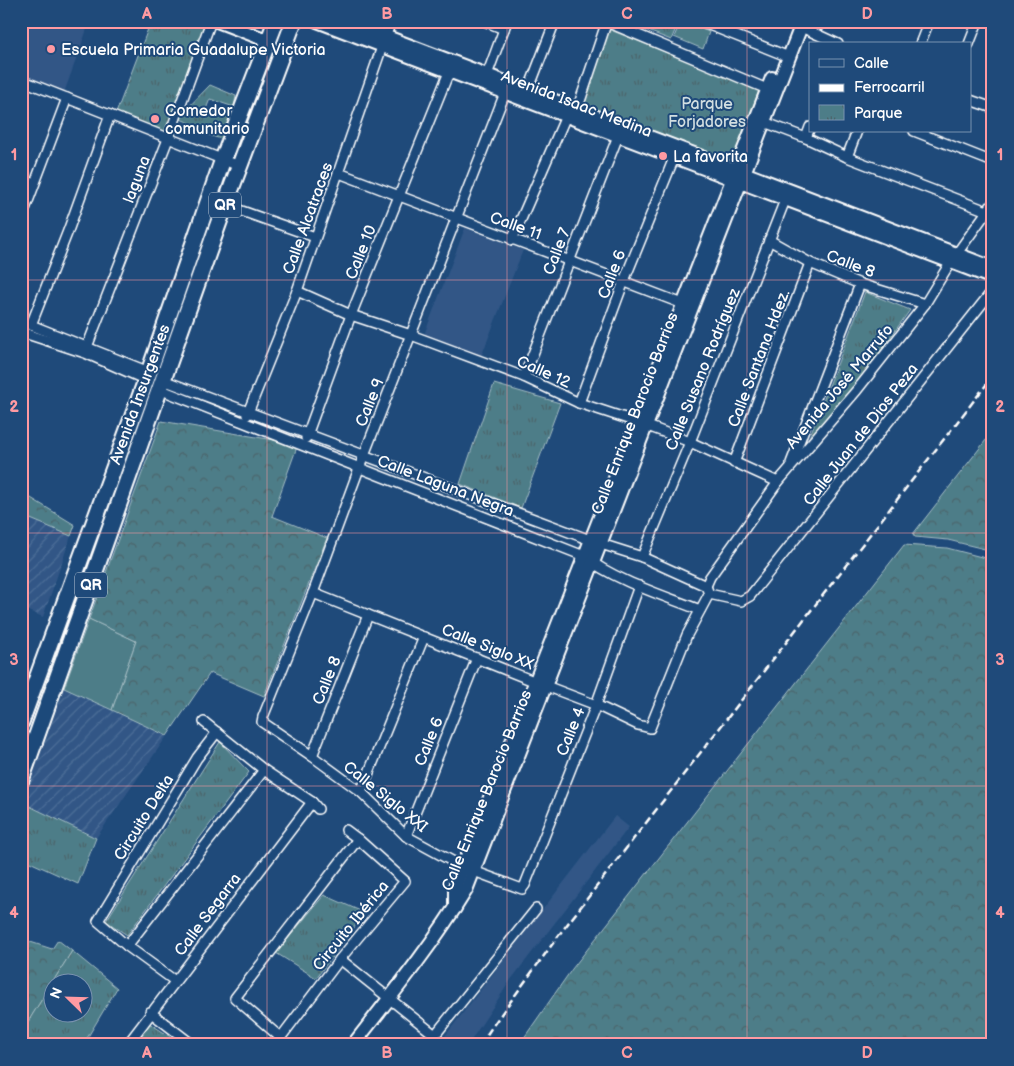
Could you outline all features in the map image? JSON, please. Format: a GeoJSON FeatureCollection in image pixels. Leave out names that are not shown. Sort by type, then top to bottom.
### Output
{"type":"FeatureCollection","features":[{"type":"Feature","properties":{"kind":"main road","name":"Avenida Insurgentes"},"geometry":{"type":"LineString","coordinates":[[21,722],[119,454],[223,160],[276,21]]}},
{"type":"Feature","properties":{"kind":"main road","name":"Avenida Insurgentes"},"geometry":{"type":"LineString","coordinates":[[21,780],[239,166],[294,21]]}},
{"type":"Feature","properties":{"kind":"main road"},"geometry":{"type":"LineString","coordinates":[[119,454],[134,460]]}},
{"type":"Feature","properties":{"kind":"main road"},"geometry":{"type":"LineString","coordinates":[[83,553],[100,559]]}},
{"type":"Feature","properties":{"kind":"street","name":"laguna"},"geometry":{"type":"LineString","coordinates":[[87,347],[212,21]]}},
{"type":"Feature","properties":{"kind":"street"},"geometry":{"type":"LineString","coordinates":[[217,21],[269,41]]}},
{"type":"Feature","properties":{"kind":"street","name":"Avenida Isaac Medina"},"geometry":{"type":"LineString","coordinates":[[317,21],[487,75],[528,91],[572,115],[618,136],[674,158],[738,177]]}},
{"type":"Feature","properties":{"kind":"street","name":"Avenida Isaac Medina"},"geometry":{"type":"LineString","coordinates":[[346,21],[449,72],[572,115],[787,195],[953,259],[993,278]]}},
{"type":"Feature","properties":{"kind":"street","name":"Calle Alcatraces"},"geometry":{"type":"LineString","coordinates":[[244,422],[297,291],[391,21]]}},
{"type":"Feature","properties":{"kind":"street"},"geometry":{"type":"LineString","coordinates":[[484,21],[505,25],[487,75]]}},
{"type":"Feature","properties":{"kind":"street"},"geometry":{"type":"LineString","coordinates":[[528,91],[555,21]]}},
{"type":"Feature","properties":{"kind":"street"},"geometry":{"type":"LineString","coordinates":[[512,240],[572,115],[607,21],[767,88]]}},
{"type":"Feature","properties":{"kind":"street"},"geometry":{"type":"LineString","coordinates":[[917,21],[928,23],[921,42]]}},
{"type":"Feature","properties":{"kind":"street"},"geometry":{"type":"LineString","coordinates":[[970,42],[978,21]]}},
{"type":"Feature","properties":{"kind":"street"},"geometry":{"type":"LineString","coordinates":[[705,22],[785,56]]}},
{"type":"Feature","properties":{"kind":"street"},"geometry":{"type":"LineString","coordinates":[[799,23],[834,42]]}},
{"type":"Feature","properties":{"kind":"street","name":"Calle Enrique Barocio Barrios"},"geometry":{"type":"LineString","coordinates":[[642,423],[683,304],[764,122],[785,56],[799,23]]}},
{"type":"Feature","properties":{"kind":"street","name":"Calle Enrique Barocio Barrios"},"geometry":{"type":"LineString","coordinates":[[353,1045],[390,998],[466,890],[468,869],[738,177],[767,88],[785,56]]}},
{"type":"Feature","properties":{"kind":"street","name":"Calle 10"},"geometry":{"type":"LineString","coordinates":[[303,445],[351,315],[449,72]]}},
{"type":"Feature","properties":{"kind":"street"},"geometry":{"type":"LineString","coordinates":[[22,83],[67,98],[239,166]]}},
{"type":"Feature","properties":{"kind":"street","name":"Calle 9"},"geometry":{"type":"LineString","coordinates":[[262,722],[506,93]]}},
{"type":"Feature","properties":{"kind":"street"},"geometry":{"type":"LineString","coordinates":[[21,220],[67,98]]}},
{"type":"Feature","properties":{"kind":"street"},"geometry":{"type":"LineString","coordinates":[[972,101],[993,108]]}},
{"type":"Feature","properties":{"kind":"street"},"geometry":{"type":"LineString","coordinates":[[30,325],[68,231],[110,115]]}},
{"type":"Feature","properties":{"kind":"street"},"geometry":{"type":"LineString","coordinates":[[764,122],[806,138],[847,157],[990,207]]}},
{"type":"Feature","properties":{"kind":"street"},"geometry":{"type":"LineString","coordinates":[[806,138],[809,130]]}},
{"type":"Feature","properties":{"kind":"street"},"geometry":{"type":"LineString","coordinates":[[847,157],[857,132]]}},
{"type":"Feature","properties":{"kind":"street"},"geometry":{"type":"LineString","coordinates":[[917,132],[993,162]]}},
{"type":"Feature","properties":{"kind":"street","name":"Calle 7"},"geometry":{"type":"LineString","coordinates":[[524,377],[568,260],[618,136]]}},
{"type":"Feature","properties":{"kind":"street","name":"Calle 6"},"geometry":{"type":"LineString","coordinates":[[579,403],[624,281],[674,158]]}},
{"type":"Feature","properties":{"kind":"street","name":"Calle 11"},"geometry":{"type":"LineString","coordinates":[[338,173],[683,304]]}},
{"type":"Feature","properties":{"kind":"street","name":"Calle Susano Rodríguez"},"geometry":{"type":"LineString","coordinates":[[642,558],[690,442],[787,195]]}},
{"type":"Feature","properties":{"kind":"street"},"geometry":{"type":"LineString","coordinates":[[225,206],[315,238]]}},
{"type":"Feature","properties":{"kind":"street","name":"Avenida José Marrufo"},"geometry":{"type":"LineString","coordinates":[[708,590],[710,577],[778,482],[857,390],[925,304],[953,259],[990,207]]}},
{"type":"Feature","properties":{"kind":"street","name":"Calle 8"},"geometry":{"type":"LineString","coordinates":[[770,240],[810,263],[860,284],[925,304]]}},
{"type":"Feature","properties":{"kind":"street","name":"Avenida Isaac Medina"},"geometry":{"type":"LineString","coordinates":[[953,259],[993,268]]}},
{"type":"Feature","properties":{"kind":"street","name":"Calle Santana Hdez."},"geometry":{"type":"LineString","coordinates":[[734,463],[810,263]]}},
{"type":"Feature","properties":{"kind":"street"},"geometry":{"type":"LineString","coordinates":[[788,470],[860,284]]}},
{"type":"Feature","properties":{"kind":"street","name":"Calle Juan de Dios Peza"},"geometry":{"type":"LineString","coordinates":[[750,596],[993,290]]}},
{"type":"Feature","properties":{"kind":"street","name":"Calle 12"},"geometry":{"type":"LineString","coordinates":[[297,291],[351,315],[524,377],[579,403],[642,423],[690,442],[778,482]]}},
{"type":"Feature","properties":{"kind":"street"},"geometry":{"type":"LineString","coordinates":[[21,321],[87,347],[147,376]]}},
{"type":"Feature","properties":{"kind":"street"},"geometry":{"type":"LineString","coordinates":[[21,332],[147,376]]}},
{"type":"Feature","properties":{"kind":"street","name":"Calle Laguna Negra"},"geometry":{"type":"LineString","coordinates":[[161,384],[248,412],[642,558],[708,590],[741,601],[750,596]]}},
{"type":"Feature","properties":{"kind":"street","name":"Calle Laguna Negra"},"geometry":{"type":"LineString","coordinates":[[161,384],[244,422],[589,560],[639,586],[700,610]]}},
{"type":"Feature","properties":{"kind":"street"},"geometry":{"type":"LineString","coordinates":[[454,505],[460,491]]}},
{"type":"Feature","properties":{"kind":"street","name":"Calle 4"},"geometry":{"type":"LineString","coordinates":[[525,885],[596,705],[639,586]]}},
{"type":"Feature","properties":{"kind":"street"},"geometry":{"type":"LineString","coordinates":[[700,610],[708,590]]}},
{"type":"Feature","properties":{"kind":"street","name":"Calle Siglo XX"},"geometry":{"type":"LineString","coordinates":[[313,593],[596,705],[638,726],[650,728],[687,635],[700,610]]}},
{"type":"Feature","properties":{"kind":"street","name":"Calle 8"},"geometry":{"type":"LineString","coordinates":[[312,756],[368,615]]}},
{"type":"Feature","properties":{"kind":"street"},"geometry":{"type":"LineString","coordinates":[[360,792],[424,636]]}},
{"type":"Feature","properties":{"kind":"street","name":"Calle 6"},"geometry":{"type":"LineString","coordinates":[[406,836],[478,658]]}},
{"type":"Feature","properties":{"kind":"street"},"geometry":{"type":"LineString","coordinates":[[175,981],[128,946],[264,770],[204,722]]}},
{"type":"Feature","properties":{"kind":"street","name":"Calle Siglo XXI"},"geometry":{"type":"LineString","coordinates":[[262,722],[360,792],[406,836],[468,869],[517,888],[522,889],[525,885]]}},
{"type":"Feature","properties":{"kind":"street","name":"Circuito Delta"},"geometry":{"type":"LineString","coordinates":[[128,946],[98,921],[197,758],[217,732]]}},
{"type":"Feature","properties":{"kind":"street","name":"Calle Segarra"},"geometry":{"type":"LineString","coordinates":[[127,1045],[150,1012],[315,806],[264,770]]}},
{"type":"Feature","properties":{"kind":"street","name":"Circuito Ibérica"},"geometry":{"type":"LineString","coordinates":[[346,830],[358,839],[405,881],[340,959],[278,1042],[235,998],[358,839]]}},
{"type":"Feature","properties":{"kind":"street"},"geometry":{"type":"LineString","coordinates":[[427,1045],[536,909]]}},
{"type":"Feature","properties":{"kind":"street"},"geometry":{"type":"LineString","coordinates":[[340,959],[435,1034]]}},
{"type":"Feature","properties":{"kind":"street"},"geometry":{"type":"LineString","coordinates":[[150,1012],[194,1045]]}},
{"type":"Feature","properties":{"kind":"shaded area","name":"Escuela Primaria Guadalupe Victoria"},"geometry":{"type":"Polygon","coordinates":[[[21,21],[90,21],[64,93],[21,76],[21,21]]]}},
{"type":"Feature","properties":{"kind":"shaded area"},"geometry":{"type":"Polygon","coordinates":[[[465,228],[523,250],[481,357],[424,335],[465,228]]]}},
{"type":"Feature","properties":{"kind":"shaded area"},"geometry":{"type":"Polygon","coordinates":[[[21,515],[71,536],[43,617],[21,608],[21,515]]]}},
{"type":"Feature","properties":{"kind":"shaded area"},"geometry":{"type":"Polygon","coordinates":[[[64,688],[167,736],[96,838],[23,803],[64,688]]]}},
{"type":"Feature","properties":{"kind":"shaded area"},"geometry":{"type":"Polygon","coordinates":[[[615,816],[629,827],[510,981],[468,1045],[438,1045],[615,816]]]}},
{"type":"Feature","properties":{"kind":"green space"},"geometry":{"type":"Polygon","coordinates":[[[151,21],[206,21],[167,137],[115,116],[151,21]]]}},
{"type":"Feature","properties":{"kind":"green space"},"geometry":{"type":"Polygon","coordinates":[[[623,21],[679,21],[671,40],[623,21]]]}},
{"type":"Feature","properties":{"kind":"green space"},"geometry":{"type":"Polygon","coordinates":[[[681,21],[709,32],[703,49],[674,37],[681,21]]]}},
{"type":"Feature","properties":{"kind":"green space","name":"Parque Forjadores"},"geometry":{"type":"Polygon","coordinates":[[[608,29],[759,90],[732,166],[580,104],[608,29]]]}},
{"type":"Feature","properties":{"kind":"green space"},"geometry":{"type":"Polygon","coordinates":[[[210,85],[236,96],[234,107],[210,99],[206,109],[230,118],[221,139],[188,128],[190,123],[178,118],[210,85]]]}},
{"type":"Feature","properties":{"kind":"green space"},"geometry":{"type":"Polygon","coordinates":[[[865,292],[910,310],[854,388],[809,438],[865,292]]]}},
{"type":"Feature","properties":{"kind":"green space"},"geometry":{"type":"Polygon","coordinates":[[[494,384],[560,403],[521,508],[460,484],[494,384]]]}},
{"type":"Feature","properties":{"kind":"green space"},"geometry":{"type":"Polygon","coordinates":[[[161,421],[298,444],[272,516],[327,538],[264,696],[210,673],[167,736],[112,710],[136,641],[89,619],[161,421]]]}},
{"type":"Feature","properties":{"kind":"green space"},"geometry":{"type":"Polygon","coordinates":[[[993,431],[993,551],[948,540],[915,537],[913,534],[993,431]]]}},
{"type":"Feature","properties":{"kind":"green space"},"geometry":{"type":"Polygon","coordinates":[[[21,492],[75,525],[71,536],[21,515],[21,492]]]}},
{"type":"Feature","properties":{"kind":"green space"},"geometry":{"type":"Polygon","coordinates":[[[904,545],[947,548],[993,560],[993,1045],[519,1045],[572,969],[904,545]]]}},
{"type":"Feature","properties":{"kind":"green space"},"geometry":{"type":"Polygon","coordinates":[[[89,619],[136,641],[112,710],[64,688],[89,619]]]}},
{"type":"Feature","properties":{"kind":"green space"},"geometry":{"type":"Polygon","coordinates":[[[220,742],[249,772],[127,935],[106,921],[220,742]]]}},
{"type":"Feature","properties":{"kind":"green space"},"geometry":{"type":"Polygon","coordinates":[[[23,803],[96,838],[78,884],[21,858],[21,806],[23,803]]]}},
{"type":"Feature","properties":{"kind":"green space"},"geometry":{"type":"Polygon","coordinates":[[[324,895],[365,913],[316,978],[276,953],[324,895]]]}},
{"type":"Feature","properties":{"kind":"green space"},"geometry":{"type":"Polygon","coordinates":[[[21,939],[52,949],[58,940],[72,951],[58,974],[42,974],[42,999],[21,1033],[21,939]]]}},
{"type":"Feature","properties":{"kind":"green space"},"geometry":{"type":"Polygon","coordinates":[[[72,951],[117,988],[83,1045],[21,1045],[21,1033],[42,999],[42,1024],[92,1024],[92,974],[58,974],[72,951]]]}},
{"type":"Feature","properties":{"kind":"green space"},"geometry":{"type":"Polygon","coordinates":[[[149,1023],[177,1041],[174,1045],[133,1045],[149,1023]]]}},
{"type":"Feature","properties":{"kind":"railway"},"geometry":{"type":"LineString","coordinates":[[480,1045],[562,931],[993,376]]}},
{"type":"Feature","properties":{"kind":"place","name":"Escuela Primaria Guadalupe Victoria"},"geometry":{"type":"Point","coordinates":[51,49]}},
{"type":"Feature","properties":{"kind":"place","name":"Comedor comunitario"},"geometry":{"type":"Point","coordinates":[155,119]}},
{"type":"Feature","properties":{"kind":"place","name":"La favorita"},"geometry":{"type":"Point","coordinates":[663,156]}}]}
